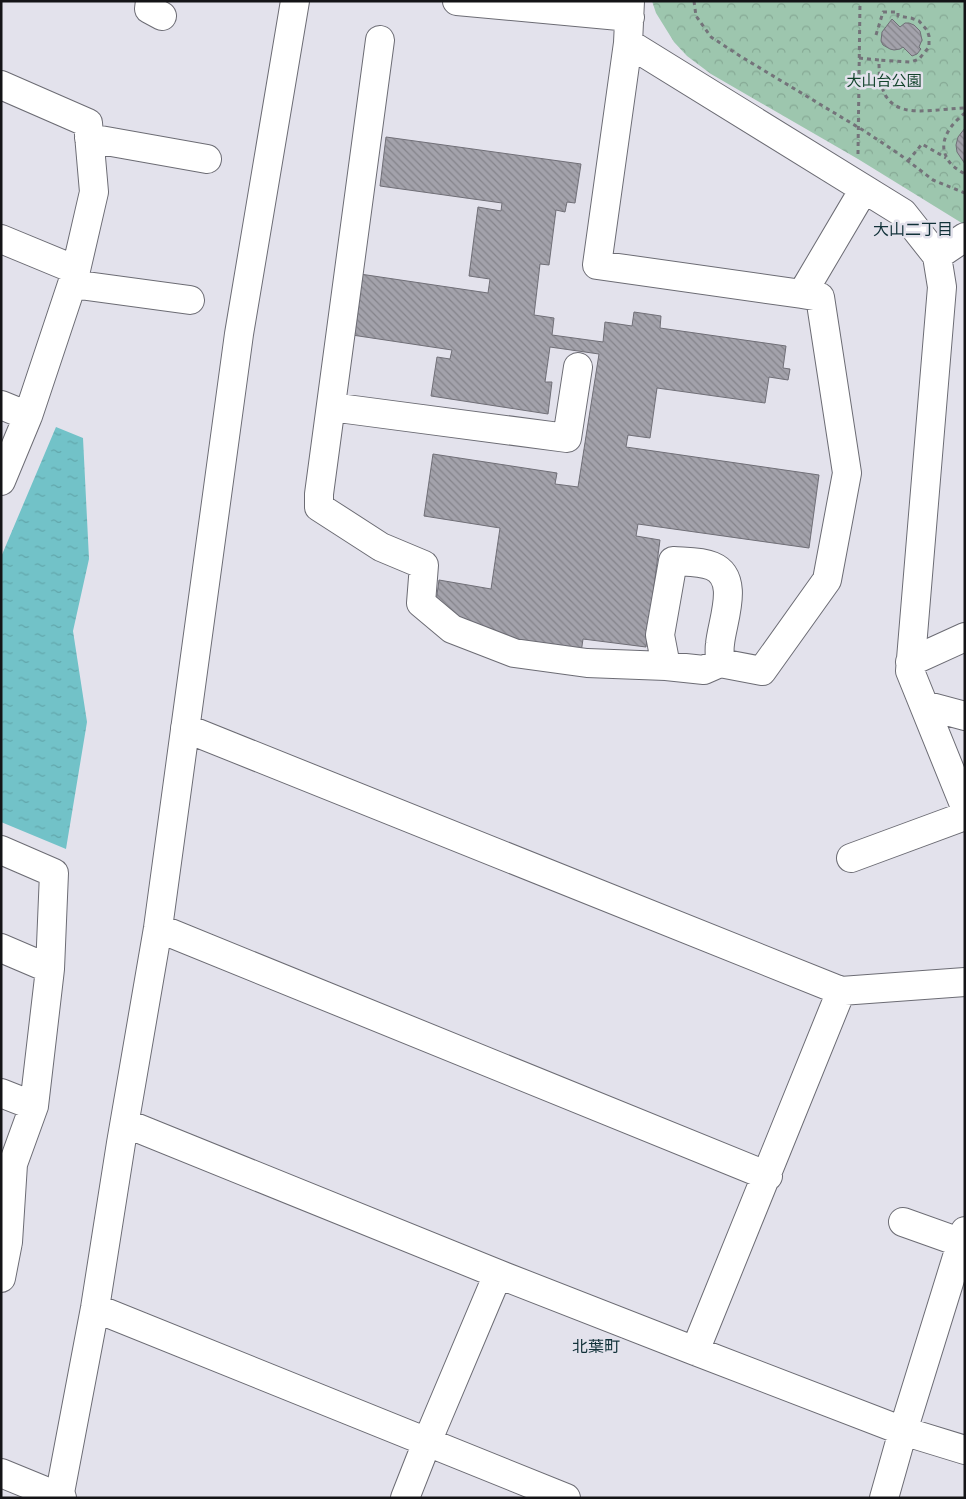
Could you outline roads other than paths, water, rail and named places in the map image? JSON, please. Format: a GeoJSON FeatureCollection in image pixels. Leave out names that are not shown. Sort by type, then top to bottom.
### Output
{"type":"FeatureCollection","features":[{"type":"Feature","properties":{"kind":"main road"},"geometry":{"type":"LineString","coordinates":[[1,1473],[60,1497],[95,1308],[119,1153],[158,928],[239,334],[295,1]]}},
{"type":"Feature","properties":{"kind":"main road"},"geometry":{"type":"LineString","coordinates":[[457,1],[629,20],[864,189],[903,213],[937,256],[942,287],[910,671],[965,807]]}},
{"type":"Feature","properties":{"kind":"main road"},"geometry":{"type":"LineString","coordinates":[[380,40],[319,494],[319,507],[381,547],[424,565],[421,603],[452,629],[514,653],[587,663],[666,666],[704,670],[720,664],[762,671],[827,580],[847,473],[820,297],[597,265],[629,20]]}},
{"type":"Feature","properties":{"kind":"main road"},"geometry":{"type":"LineString","coordinates":[[1,85],[88,123],[94,192],[74,277],[28,416],[1,481]]}},
{"type":"Feature","properties":{"kind":"main road"},"geometry":{"type":"LineString","coordinates":[[89,138],[207,159]]}},
{"type":"Feature","properties":{"kind":"main road"},"geometry":{"type":"LineString","coordinates":[[802,294],[864,189]]}},
{"type":"Feature","properties":{"kind":"main road"},"geometry":{"type":"LineString","coordinates":[[937,256],[965,237]]}},
{"type":"Feature","properties":{"kind":"main road"},"geometry":{"type":"LineString","coordinates":[[1,239],[74,277],[190,300]]}},
{"type":"Feature","properties":{"kind":"main road"},"geometry":{"type":"LineString","coordinates":[[331,407],[567,438],[578,367]]}},
{"type":"Feature","properties":{"kind":"main road"},"geometry":{"type":"LineString","coordinates":[[1,405],[28,416]]}},
{"type":"Feature","properties":{"kind":"main road"},"geometry":{"type":"LineString","coordinates":[[666,666],[660,634],[673,561],[712,566],[723,574],[728,592],[720,644],[720,664]]}},
{"type":"Feature","properties":{"kind":"main road"},"geometry":{"type":"LineString","coordinates":[[910,662],[965,637]]}},
{"type":"Feature","properties":{"kind":"main road"},"geometry":{"type":"LineString","coordinates":[[924,705],[965,716]]}},
{"type":"Feature","properties":{"kind":"main road"},"geometry":{"type":"LineString","coordinates":[[185,728],[841,991],[965,982]]}},
{"type":"Feature","properties":{"kind":"main road"},"geometry":{"type":"LineString","coordinates":[[851,858],[965,816]]}},
{"type":"Feature","properties":{"kind":"main road"},"geometry":{"type":"LineString","coordinates":[[1,850],[54,873],[50,969],[34,1106],[13,1164],[1,1278]]}},
{"type":"Feature","properties":{"kind":"main road"},"geometry":{"type":"LineString","coordinates":[[158,928],[768,1176]]}},
{"type":"Feature","properties":{"kind":"main road"},"geometry":{"type":"LineString","coordinates":[[1,948],[50,969]]}},
{"type":"Feature","properties":{"kind":"main road"},"geometry":{"type":"LineString","coordinates":[[695,1351],[768,1176],[841,991]]}},
{"type":"Feature","properties":{"kind":"main road"},"geometry":{"type":"LineString","coordinates":[[1,1093],[34,1106]]}},
{"type":"Feature","properties":{"kind":"main road"},"geometry":{"type":"LineString","coordinates":[[125,1123],[498,1274],[695,1351],[903,1431],[965,1450]]}},
{"type":"Feature","properties":{"kind":"main road"},"geometry":{"type":"LineString","coordinates":[[884,1498],[963,1237],[903,1222]]}},
{"type":"Feature","properties":{"kind":"main road"},"geometry":{"type":"LineString","coordinates":[[405,1498],[498,1274]]}},
{"type":"Feature","properties":{"kind":"main road"},"geometry":{"type":"LineString","coordinates":[[95,1308],[566,1498]]}},
{"type":"Feature","properties":{"kind":"water"},"geometry":{"type":"Polygon","coordinates":[[[56,427],[83,438],[89,559],[73,631],[87,722],[66,849],[1,822],[1,557],[56,427]]]}},
{"type":"Feature","properties":{"kind":"district","name":"大山二丁目"},"geometry":{"type":"Point","coordinates":[913,229]}},
{"type":"Feature","properties":{"kind":"district","name":"北葉町"},"geometry":{"type":"Point","coordinates":[596,1346]}},
{"type":"Feature","properties":{"kind":"park label","name":"大山台公園"},"geometry":{"type":"Point","coordinates":[884,81]}}]}
